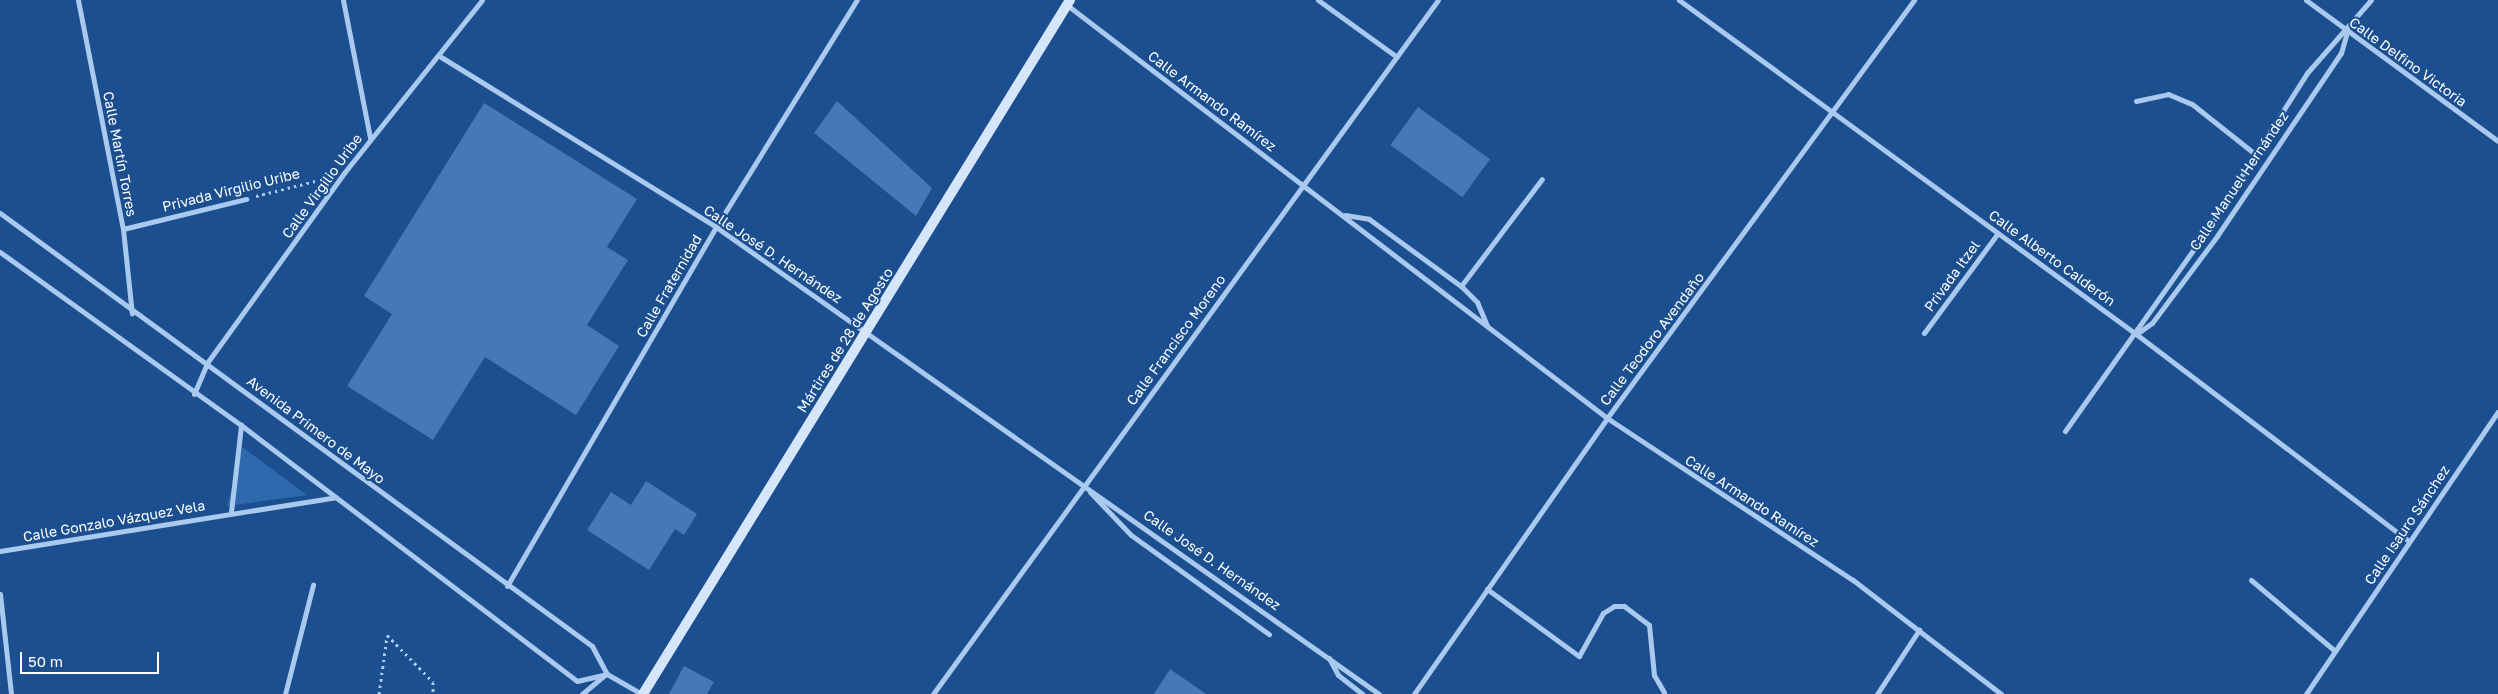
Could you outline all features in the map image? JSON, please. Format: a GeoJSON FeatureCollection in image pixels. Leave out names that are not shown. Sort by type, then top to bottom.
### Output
{"type":"FeatureCollection","features":[{"type":"Feature","properties":{"kind":"main road","name":"Mártires de 28 de Agosto"},"geometry":{"type":"LineString","coordinates":[[642,694],[1069,3]]}},
{"type":"Feature","properties":{"kind":"street","name":"Calle Martín Torres"},"geometry":{"type":"LineString","coordinates":[[78,0],[124,229],[132,314]]}},
{"type":"Feature","properties":{"kind":"street"},"geometry":{"type":"LineString","coordinates":[[343,0],[370,138]]}},
{"type":"Feature","properties":{"kind":"street","name":"Calle Virgilio Uribe"},"geometry":{"type":"LineString","coordinates":[[194,394],[207,363],[344,173],[370,138],[441,57],[482,0]]}},
{"type":"Feature","properties":{"kind":"street","name":"Calle Fraternidad"},"geometry":{"type":"LineString","coordinates":[[507,586],[716,228],[857,0]]}},
{"type":"Feature","properties":{"kind":"street"},"geometry":{"type":"LineString","coordinates":[[1318,0],[1397,57]]}},
{"type":"Feature","properties":{"kind":"street","name":"Calle Francisco Moreno"},"geometry":{"type":"LineString","coordinates":[[933,694],[1083,484],[1438,0]]}},
{"type":"Feature","properties":{"kind":"street","name":"Calle Alberto Calderón"},"geometry":{"type":"LineString","coordinates":[[1679,0],[2136,334],[2408,541]]}},
{"type":"Feature","properties":{"kind":"street","name":"Calle Teodoro Avendaño"},"geometry":{"type":"LineString","coordinates":[[1414,694],[1607,418],[1834,113],[1914,0]]}},
{"type":"Feature","properties":{"kind":"street","name":"Calle Delfino Victoria"},"geometry":{"type":"LineString","coordinates":[[2306,0],[2347,32],[2498,141]]}},
{"type":"Feature","properties":{"kind":"street","name":"Calle Manuel Hernández"},"geometry":{"type":"LineString","coordinates":[[2065,431],[2136,334],[2256,154],[2307,73],[2347,32],[2371,0]]}},
{"type":"Feature","properties":{"kind":"street","name":"Calle Armando Ramírez"},"geometry":{"type":"LineString","coordinates":[[1069,3],[1607,418],[1853,580],[2001,694]]}},
{"type":"Feature","properties":{"kind":"street","name":"Calle Manuel Hernández"},"geometry":{"type":"LineString","coordinates":[[2136,334],[2152,323],[2217,236],[2341,53],[2347,32]]}},
{"type":"Feature","properties":{"kind":"street","name":"Calle José D. Hernández"},"geometry":{"type":"LineString","coordinates":[[441,57],[716,228],[1328,655],[1379,694]]}},
{"type":"Feature","properties":{"kind":"street"},"geometry":{"type":"LineString","coordinates":[[2136,101],[2168,94],[2192,104],[2256,154]]}},
{"type":"Feature","properties":{"kind":"street"},"geometry":{"type":"LineString","coordinates":[[1461,286],[1542,179]]}},
{"type":"Feature","properties":{"kind":"street","name":"Privada Virgilio Uribe"},"geometry":{"type":"LineString","coordinates":[[124,229],[246,199]]}},
{"type":"Feature","properties":{"kind":"street","name":"Avenida Primero de Mayo"},"geometry":{"type":"LineString","coordinates":[[0,213],[132,314],[207,363],[507,586],[592,646],[607,674]]}},
{"type":"Feature","properties":{"kind":"street","name":"Calle Armando Ramírez"},"geometry":{"type":"LineString","coordinates":[[1344,215],[1369,219],[1461,286],[1477,302],[1489,328]]}},
{"type":"Feature","properties":{"kind":"street","name":"Privada Itzel"},"geometry":{"type":"LineString","coordinates":[[1924,334],[1998,233]]}},
{"type":"Feature","properties":{"kind":"street"},"geometry":{"type":"LineString","coordinates":[[0,252],[194,394],[241,425],[577,681],[607,674],[642,694]]}},
{"type":"Feature","properties":{"kind":"street","name":"Calle Isauro Sánchez"},"geometry":{"type":"LineString","coordinates":[[2306,694],[2408,541],[2498,412]]}},
{"type":"Feature","properties":{"kind":"street"},"geometry":{"type":"LineString","coordinates":[[231,512],[241,425]]}},
{"type":"Feature","properties":{"kind":"street","name":"Calle José D. Hernández"},"geometry":{"type":"LineString","coordinates":[[1083,484],[1130,535],[1269,634]]}},
{"type":"Feature","properties":{"kind":"street","name":"Calle Gonzalo Vázquez Vela"},"geometry":{"type":"LineString","coordinates":[[0,551],[231,512],[336,497]]}},
{"type":"Feature","properties":{"kind":"street"},"geometry":{"type":"LineString","coordinates":[[2251,580],[2335,651]]}},
{"type":"Feature","properties":{"kind":"street"},"geometry":{"type":"LineString","coordinates":[[285,694],[314,585]]}},
{"type":"Feature","properties":{"kind":"street"},"geometry":{"type":"LineString","coordinates":[[1487,589],[1578,656],[1604,613],[1614,606],[1624,606],[1649,625],[1654,675],[1664,692]]}},
{"type":"Feature","properties":{"kind":"street"},"geometry":{"type":"LineString","coordinates":[[0,594],[10,694]]}},
{"type":"Feature","properties":{"kind":"street"},"geometry":{"type":"LineString","coordinates":[[1877,694],[1919,630]]}},
{"type":"Feature","properties":{"kind":"street","name":"Calle José D. Hernández"},"geometry":{"type":"LineString","coordinates":[[1328,655],[1338,675],[1362,694]]}},
{"type":"Feature","properties":{"kind":"street"},"geometry":{"type":"LineString","coordinates":[[582,694],[607,674]]}},
{"type":"Feature","properties":{"kind":"path","name":"Privada Virgilio Uribe"},"geometry":{"type":"LineString","coordinates":[[246,199],[344,173]]}},
{"type":"Feature","properties":{"kind":"path"},"geometry":{"type":"LineString","coordinates":[[379,694],[387,635],[433,682],[433,694]]}},
{"type":"Feature","properties":{"kind":"shaded area"},"geometry":{"type":"Polygon","coordinates":[[[242,447],[307,495],[227,506],[242,447]]]}},
{"type":"Feature","properties":{"kind":"building"},"geometry":{"type":"Polygon","coordinates":[[[837,101],[932,188],[916,216],[814,133],[837,101]]]}},
{"type":"Feature","properties":{"kind":"building"},"geometry":{"type":"Polygon","coordinates":[[[484,103],[637,199],[607,247],[628,260],[587,325],[619,346],[576,415],[485,357],[433,440],[347,386],[392,314],[364,296],[484,103]]]}},
{"type":"Feature","properties":{"kind":"building"},"geometry":{"type":"Polygon","coordinates":[[[1418,107],[1490,159],[1462,197],[1390,145],[1418,107]]]}},
{"type":"Feature","properties":{"kind":"building"},"geometry":{"type":"Polygon","coordinates":[[[646,481],[697,514],[684,535],[675,529],[649,570],[587,530],[611,492],[631,505],[646,481]]]}},
{"type":"Feature","properties":{"kind":"building"},"geometry":{"type":"Polygon","coordinates":[[[684,666],[714,682],[707,694],[669,694],[684,666]]]}},
{"type":"Feature","properties":{"kind":"building"},"geometry":{"type":"Polygon","coordinates":[[[1170,669],[1206,694],[1154,694],[1170,669]]]}}]}
